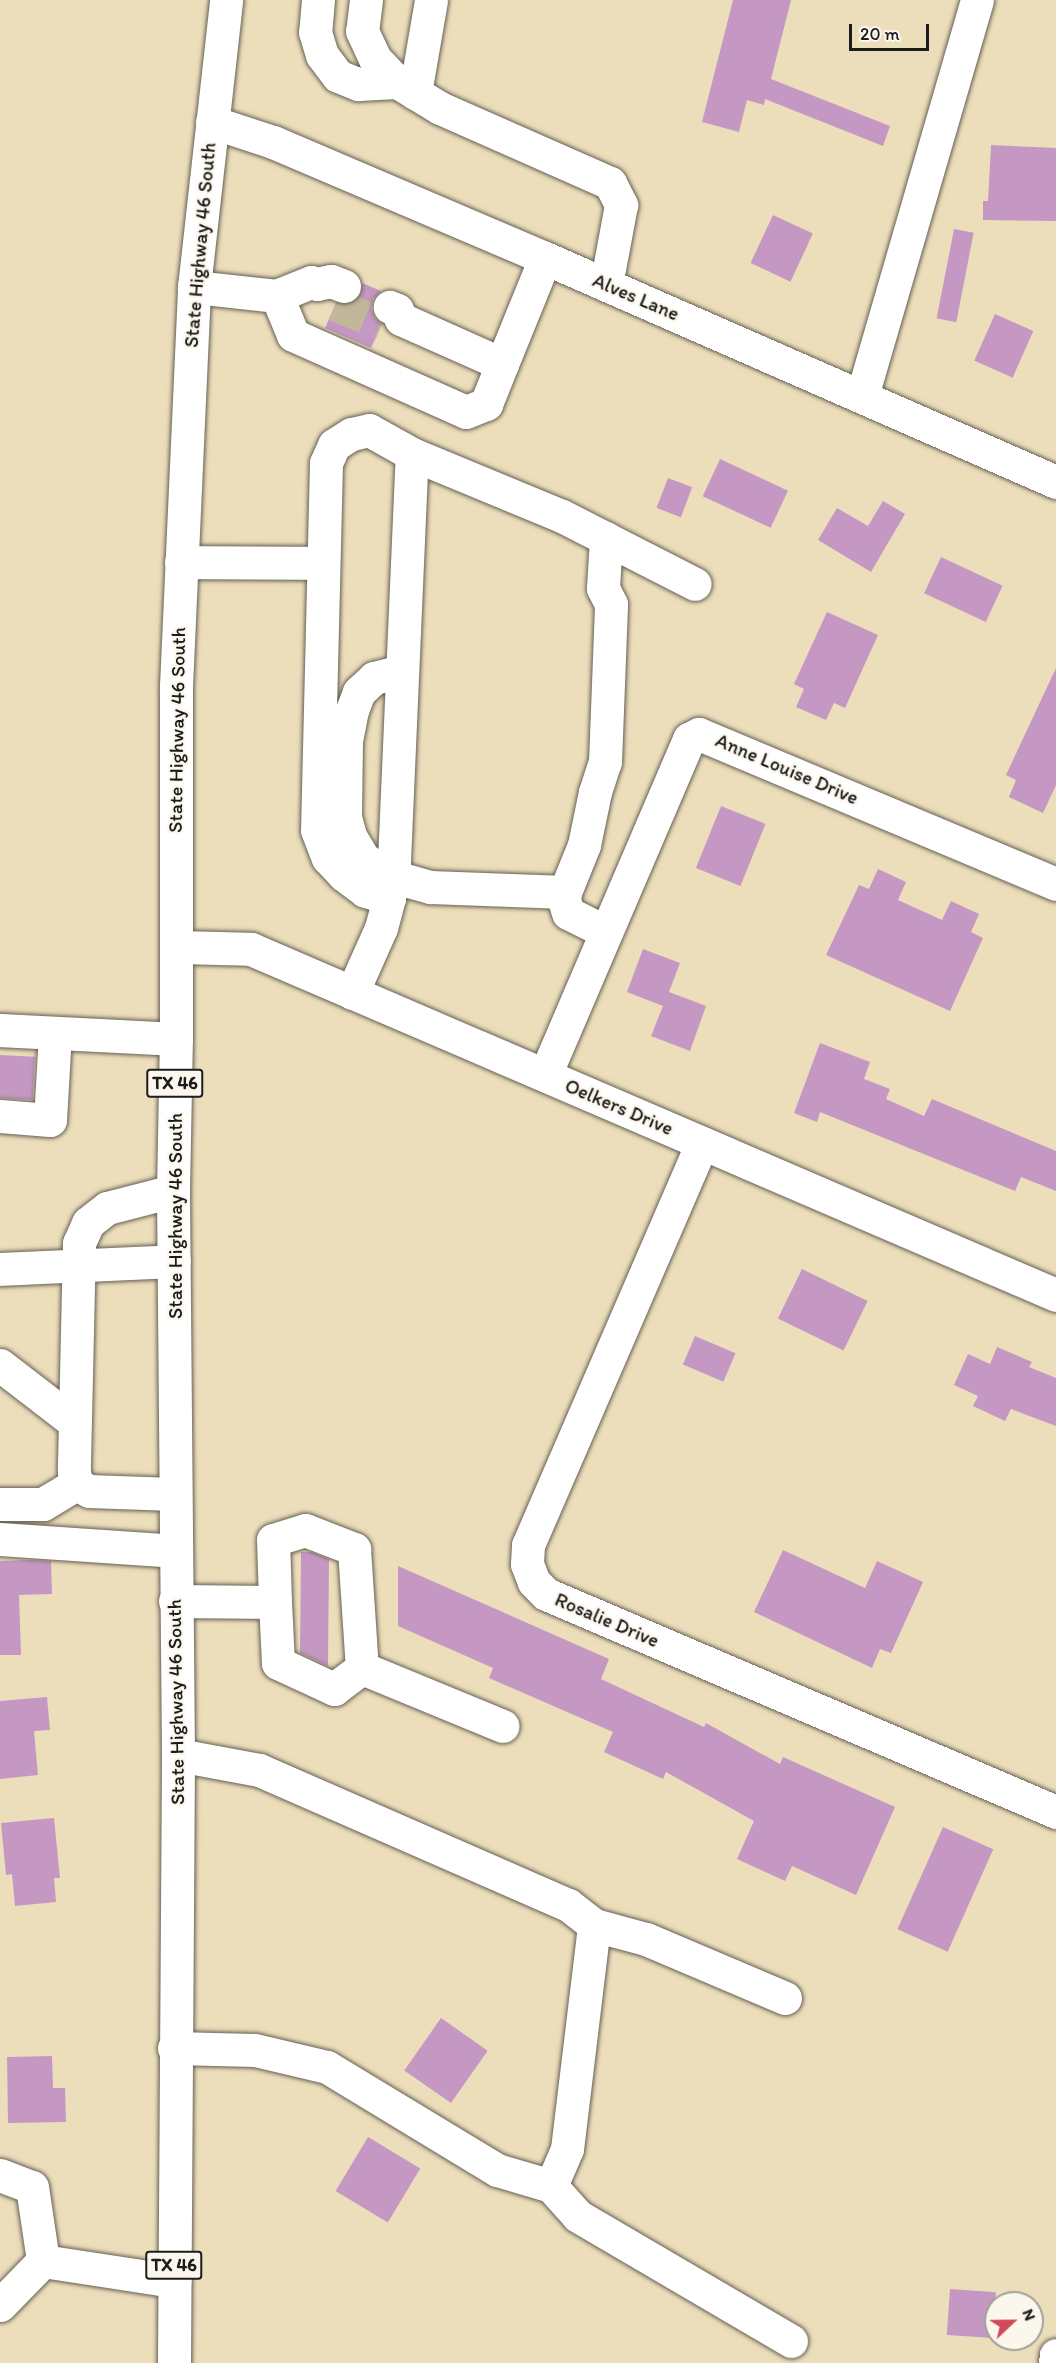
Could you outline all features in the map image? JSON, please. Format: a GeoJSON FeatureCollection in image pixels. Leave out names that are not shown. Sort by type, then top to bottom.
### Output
{"type":"FeatureCollection","features":[{"type":"Feature","properties":{"kind":"street","name":"State Highway 46 South"},"geometry":{"type":"LineString","coordinates":[[174,2363],[174,2048],[178,1755],[174,1551],[173,1191],[177,948],[176,686],[194,287],[226,0]]}},
{"type":"Feature","properties":{"kind":"street"},"geometry":{"type":"LineString","coordinates":[[318,0],[315,32],[322,55],[338,76],[358,84],[406,87]]}},
{"type":"Feature","properties":{"kind":"street"},"geometry":{"type":"LineString","coordinates":[[366,0],[362,31],[375,59],[406,87],[440,108],[610,183],[621,205],[606,285]]}},
{"type":"Feature","properties":{"kind":"street"},"geometry":{"type":"LineString","coordinates":[[406,87],[431,0]]}},
{"type":"Feature","properties":{"kind":"street"},"geometry":{"type":"LineString","coordinates":[[862,396],[977,0]]}},
{"type":"Feature","properties":{"kind":"street","name":"Alves Lane"},"geometry":{"type":"LineString","coordinates":[[212,122],[273,142],[545,258],[1056,482]]}},
{"type":"Feature","properties":{"kind":"street"},"geometry":{"type":"LineString","coordinates":[[277,296],[293,335],[466,412],[486,404],[545,258]]}},
{"type":"Feature","properties":{"kind":"street"},"geometry":{"type":"LineString","coordinates":[[194,287],[277,296],[311,282],[332,292]]}},
{"type":"Feature","properties":{"kind":"street"},"geometry":{"type":"LineString","coordinates":[[391,316],[502,364]]}},
{"type":"Feature","properties":{"kind":"street"},"geometry":{"type":"LineString","coordinates":[[565,892],[430,887],[390,887],[365,891],[344,876],[328,858],[317,831],[326,463],[334,446],[351,434],[369,430],[412,454],[562,516],[695,584]]}},
{"type":"Feature","properties":{"kind":"street"},"geometry":{"type":"LineString","coordinates":[[352,993],[381,928],[394,861],[412,454]]}},
{"type":"Feature","properties":{"kind":"street"},"geometry":{"type":"LineString","coordinates":[[606,538],[603,588],[590,602],[585,755],[595,792],[584,845],[565,892],[568,913],[606,932]]}},
{"type":"Feature","properties":{"kind":"street"},"geometry":{"type":"LineString","coordinates":[[181,562],[323,564]]}},
{"type":"Feature","properties":{"kind":"street"},"geometry":{"type":"LineString","coordinates":[[390,887],[364,859],[350,836],[345,817],[346,742],[352,710],[359,692],[374,678],[402,671]]}},
{"type":"Feature","properties":{"kind":"street","name":"Anne Louise Drive"},"geometry":{"type":"LineString","coordinates":[[545,1076],[689,739],[699,734],[1056,884]]}},
{"type":"Feature","properties":{"kind":"street","name":"Oelkers Drive"},"geometry":{"type":"LineString","coordinates":[[177,948],[251,949],[1056,1295]]}},
{"type":"Feature","properties":{"kind":"street"},"geometry":{"type":"LineString","coordinates":[[0,1030],[176,1039]]}},
{"type":"Feature","properties":{"kind":"street"},"geometry":{"type":"LineString","coordinates":[[0,1116],[50,1119],[55,1033]]}},
{"type":"Feature","properties":{"kind":"street","name":"Rosalie Drive"},"geometry":{"type":"LineString","coordinates":[[702,1143],[528,1545],[527,1564],[534,1582],[546,1594],[1056,1812]]}},
{"type":"Feature","properties":{"kind":"street"},"geometry":{"type":"LineString","coordinates":[[76,1484],[74,1471],[80,1243],[88,1223],[107,1208],[173,1191]]}},
{"type":"Feature","properties":{"kind":"street"},"geometry":{"type":"LineString","coordinates":[[0,1269],[174,1261]]}},
{"type":"Feature","properties":{"kind":"street"},"geometry":{"type":"LineString","coordinates":[[0,1365],[75,1422]]}},
{"type":"Feature","properties":{"kind":"street"},"geometry":{"type":"LineString","coordinates":[[76,1484],[89,1491],[174,1494]]}},
{"type":"Feature","properties":{"kind":"street"},"geometry":{"type":"LineString","coordinates":[[0,1504],[43,1504],[76,1484]]}},
{"type":"Feature","properties":{"kind":"street"},"geometry":{"type":"LineString","coordinates":[[305,1530],[354,1549],[362,1668],[334,1689],[278,1664],[273,1540],[305,1530]]}},
{"type":"Feature","properties":{"kind":"street"},"geometry":{"type":"LineString","coordinates":[[0,1539],[174,1551]]}},
{"type":"Feature","properties":{"kind":"street"},"geometry":{"type":"LineString","coordinates":[[175,1601],[275,1602]]}},
{"type":"Feature","properties":{"kind":"street"},"geometry":{"type":"LineString","coordinates":[[362,1668],[503,1726]]}},
{"type":"Feature","properties":{"kind":"street"},"geometry":{"type":"LineString","coordinates":[[178,1755],[259,1770],[568,1905],[594,1925],[646,1939],[785,1998]]}},
{"type":"Feature","properties":{"kind":"street"},"geometry":{"type":"LineString","coordinates":[[551,2186],[567,2149],[585,1984],[594,1925]]}},
{"type":"Feature","properties":{"kind":"street"},"geometry":{"type":"LineString","coordinates":[[174,2048],[255,2050],[327,2067],[497,2170],[551,2186],[578,2216],[791,2341]]}},
{"type":"Feature","properties":{"kind":"street"},"geometry":{"type":"LineString","coordinates":[[0,2175],[32,2187],[43,2261]]}},
{"type":"Feature","properties":{"kind":"street"},"geometry":{"type":"LineString","coordinates":[[43,2261],[174,2280]]}},
{"type":"Feature","properties":{"kind":"street"},"geometry":{"type":"LineString","coordinates":[[0,2306],[43,2261]]}},
{"type":"Feature","properties":{"kind":"street"},"geometry":{"type":"LineString","coordinates":[[1055,2363],[1056,2355]]}},
{"type":"Feature","properties":{"kind":"building"},"geometry":{"type":"Polygon","coordinates":[[[733,0],[791,0],[771,79],[890,126],[883,146],[765,99],[764,105],[747,100],[739,132],[702,122],[733,0]]]}},
{"type":"Feature","properties":{"kind":"building"},"geometry":{"type":"Polygon","coordinates":[[[991,145],[1056,148],[1056,221],[983,220],[983,201],[988,201],[991,145]]]}},
{"type":"Feature","properties":{"kind":"building"},"geometry":{"type":"Polygon","coordinates":[[[773,215],[813,234],[790,282],[751,263],[773,215]]]}},
{"type":"Feature","properties":{"kind":"building"},"geometry":{"type":"Polygon","coordinates":[[[954,229],[974,233],[956,322],[937,318],[954,229]]]}},
{"type":"Feature","properties":{"kind":"building"},"geometry":{"type":"Polygon","coordinates":[[[362,283],[381,291],[373,299],[371,309],[375,318],[382,324],[371,348],[325,328],[336,303],[346,305],[355,301],[361,293],[362,283]]]}},
{"type":"Feature","properties":{"kind":"building"},"geometry":{"type":"Polygon","coordinates":[[[995,314],[1033,331],[1013,378],[974,361],[995,314]]]}},
{"type":"Feature","properties":{"kind":"building"},"geometry":{"type":"Polygon","coordinates":[[[720,459],[788,491],[771,528],[703,496],[720,459]]]}},
{"type":"Feature","properties":{"kind":"building"},"geometry":{"type":"Polygon","coordinates":[[[668,478],[692,487],[681,517],[657,508],[668,478]]]}},
{"type":"Feature","properties":{"kind":"building"},"geometry":{"type":"Polygon","coordinates":[[[883,501],[905,514],[871,572],[818,540],[837,508],[868,526],[883,501]]]}},
{"type":"Feature","properties":{"kind":"building"},"geometry":{"type":"Polygon","coordinates":[[[941,557],[1003,586],[986,622],[924,593],[941,557]]]}},
{"type":"Feature","properties":{"kind":"building"},"geometry":{"type":"Polygon","coordinates":[[[827,612],[878,635],[845,708],[834,703],[826,720],[796,707],[804,689],[794,684],[827,612]]]}},
{"type":"Feature","properties":{"kind":"building"},"geometry":{"type":"Polygon","coordinates":[[[1056,668],[1056,785],[1043,813],[1009,797],[1016,780],[1006,775],[1056,668]]]}},
{"type":"Feature","properties":{"kind":"building"},"geometry":{"type":"Polygon","coordinates":[[[721,806],[766,824],[740,886],[696,868],[721,806]]]}},
{"type":"Feature","properties":{"kind":"building"},"geometry":{"type":"Polygon","coordinates":[[[878,869],[906,882],[898,900],[942,920],[951,901],[979,914],[971,932],[983,938],[950,1011],[826,955],[859,885],[869,889],[878,869]]]}},
{"type":"Feature","properties":{"kind":"building"},"geometry":{"type":"Polygon","coordinates":[[[643,949],[680,963],[669,992],[706,1006],[690,1051],[651,1036],[663,1006],[627,992],[643,949]]]}},
{"type":"Feature","properties":{"kind":"building"},"geometry":{"type":"Polygon","coordinates":[[[820,1043],[870,1062],[864,1079],[890,1089],[886,1099],[924,1116],[932,1099],[1056,1151],[1056,1191],[1021,1177],[1015,1191],[820,1112],[817,1122],[794,1113],[820,1043]]]}},
{"type":"Feature","properties":{"kind":"building"},"geometry":{"type":"Polygon","coordinates":[[[0,1055],[35,1057],[33,1100],[0,1098],[0,1055]]]}},
{"type":"Feature","properties":{"kind":"building"},"geometry":{"type":"Polygon","coordinates":[[[802,1269],[868,1301],[844,1350],[778,1318],[802,1269]]]}},
{"type":"Feature","properties":{"kind":"building"},"geometry":{"type":"Polygon","coordinates":[[[695,1336],[736,1353],[723,1382],[683,1365],[695,1336]]]}},
{"type":"Feature","properties":{"kind":"building"},"geometry":{"type":"Polygon","coordinates":[[[997,1347],[1032,1362],[1029,1367],[1056,1378],[1056,1426],[1011,1409],[1005,1421],[973,1406],[978,1396],[954,1385],[968,1354],[990,1364],[997,1347]]]}},
{"type":"Feature","properties":{"kind":"building"},"geometry":{"type":"Polygon","coordinates":[[[783,1550],[865,1588],[877,1561],[923,1582],[891,1653],[880,1649],[872,1668],[754,1612],[783,1550]]]}},
{"type":"Feature","properties":{"kind":"building"},"geometry":{"type":"Polygon","coordinates":[[[301,1552],[311,1552],[329,1559],[328,1666],[300,1653],[301,1552]]]}},
{"type":"Feature","properties":{"kind":"building"},"geometry":{"type":"Polygon","coordinates":[[[0,1561],[51,1561],[52,1594],[19,1595],[21,1655],[0,1655],[0,1561]]]}},
{"type":"Feature","properties":{"kind":"building"},"geometry":{"type":"Polygon","coordinates":[[[398,1566],[609,1659],[601,1679],[704,1727],[706,1723],[780,1764],[783,1757],[895,1807],[856,1895],[792,1866],[785,1881],[737,1859],[754,1821],[666,1772],[663,1779],[604,1752],[613,1732],[489,1678],[493,1668],[398,1626],[398,1566]]]}},
{"type":"Feature","properties":{"kind":"building"},"geometry":{"type":"Polygon","coordinates":[[[47,1697],[50,1730],[34,1731],[38,1775],[0,1779],[0,1701],[47,1697]]]}},
{"type":"Feature","properties":{"kind":"building"},"geometry":{"type":"Polygon","coordinates":[[[54,1818],[60,1878],[54,1878],[56,1902],[15,1906],[12,1874],[6,1875],[1,1823],[54,1818]]]}},
{"type":"Feature","properties":{"kind":"building"},"geometry":{"type":"Polygon","coordinates":[[[943,1827],[993,1849],[948,1952],[897,1929],[943,1827]]]}},
{"type":"Feature","properties":{"kind":"building"},"geometry":{"type":"Polygon","coordinates":[[[441,2018],[488,2051],[451,2103],[404,2070],[441,2018]]]}},
{"type":"Feature","properties":{"kind":"building"},"geometry":{"type":"Polygon","coordinates":[[[52,2056],[53,2088],[65,2088],[66,2122],[8,2123],[7,2057],[52,2056]]]}},
{"type":"Feature","properties":{"kind":"building"},"geometry":{"type":"Polygon","coordinates":[[[368,2137],[420,2168],[388,2222],[336,2191],[368,2137]]]}},
{"type":"Feature","properties":{"kind":"building"},"geometry":{"type":"Polygon","coordinates":[[[950,2289],[984,2291],[984,2337],[947,2335],[950,2289]]]}},
{"type":"Feature","properties":{"kind":"tunnel"},"geometry":{"type":"LineString","coordinates":[[335,304],[382,324]]}}]}
